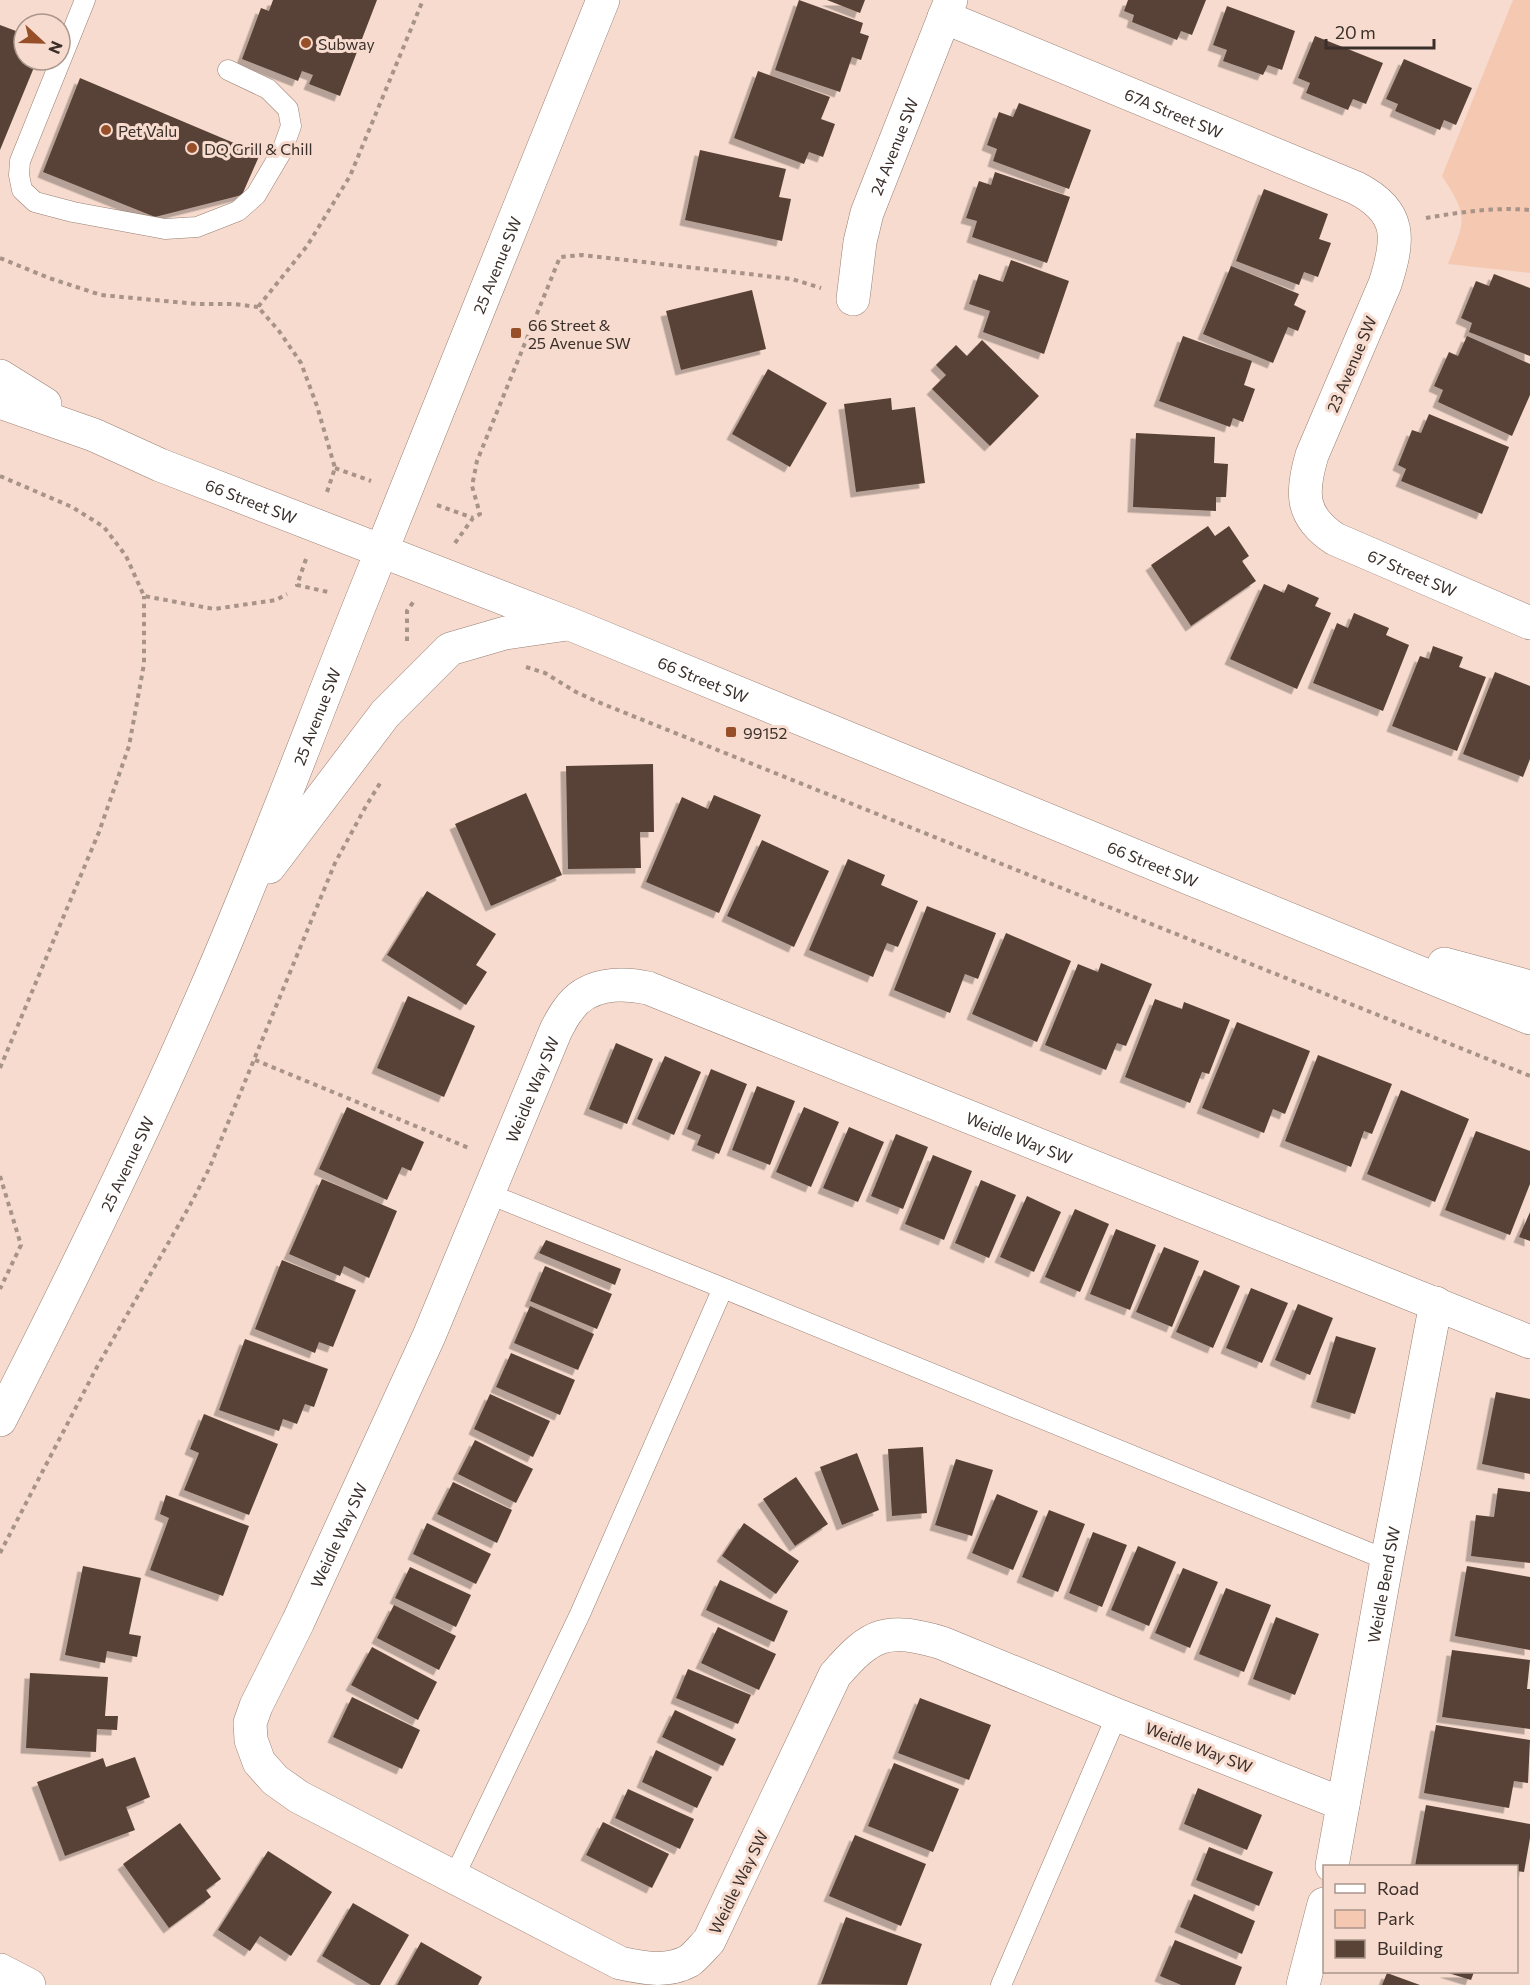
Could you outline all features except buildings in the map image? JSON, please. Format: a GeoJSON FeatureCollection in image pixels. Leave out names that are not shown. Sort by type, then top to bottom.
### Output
{"type":"FeatureCollection","features":[{"type":"Feature","properties":{"kind":"street","name":"25 Avenue SW"},"geometry":{"type":"LineString","coordinates":[[0,1420],[71,1281],[142,1133],[242,903],[603,0]]}},
{"type":"Feature","properties":{"kind":"street","name":"67A Street SW"},"geometry":{"type":"LineString","coordinates":[[948,9],[1356,188],[1375,200],[1393,223]]}},
{"type":"Feature","properties":{"kind":"street","name":"24 Avenue SW"},"geometry":{"type":"LineString","coordinates":[[853,299],[860,242],[867,213],[948,9]]}},
{"type":"Feature","properties":{"kind":"street","name":"23 Avenue SW"},"geometry":{"type":"LineString","coordinates":[[1305,505],[1305,484],[1312,455],[1385,284],[1395,240],[1393,223]]}},
{"type":"Feature","properties":{"kind":"street","name":"66 Street SW"},"geometry":{"type":"LineString","coordinates":[[0,376],[94,435]]}},
{"type":"Feature","properties":{"kind":"street","name":"66 Street SW"},"geometry":{"type":"LineString","coordinates":[[0,402],[94,435],[160,465],[570,624],[1530,1018]]}},
{"type":"Feature","properties":{"kind":"street","name":"67 Street SW"},"geometry":{"type":"LineString","coordinates":[[1305,505],[1324,532],[1335,539],[1530,623]]}},
{"type":"Feature","properties":{"kind":"street"},"geometry":{"type":"LineString","coordinates":[[242,903],[385,714],[450,649],[505,633],[570,624]]}},
{"type":"Feature","properties":{"kind":"street","name":"66 Street SW"},"geometry":{"type":"LineString","coordinates":[[1309,928],[1530,987]]}},
{"type":"Feature","properties":{"kind":"street","name":"Weidle Way SW"},"geometry":{"type":"LineString","coordinates":[[1343,1804],[942,1643],[915,1635],[889,1634],[869,1641],[852,1656],[836,1676],[709,1941],[689,1960],[664,1969],[646,1969],[620,1963],[299,1797],[275,1780],[259,1762],[251,1740],[250,1723],[429,1336],[556,1030],[569,1008],[588,992],[604,986],[629,984],[660,992],[1530,1342]]}},
{"type":"Feature","properties":{"kind":"street","name":"Weidle Bend SW"},"geometry":{"type":"LineString","coordinates":[[1332,1865],[1436,1303]]}},
{"type":"Feature","properties":{"kind":"street"},"geometry":{"type":"LineString","coordinates":[[1303,1985],[1323,1908]]}},
{"type":"Feature","properties":{"kind":"street"},"geometry":{"type":"LineString","coordinates":[[0,1970],[29,1985]]}},
{"type":"Feature","properties":{"kind":"lane"},"geometry":{"type":"LineString","coordinates":[[85,0],[20,160],[19,175],[22,190],[35,202],[73,212],[165,229],[197,227],[238,211],[256,195],[282,152],[291,126],[288,109],[268,89],[228,70]]}},
{"type":"Feature","properties":{"kind":"lane"},"geometry":{"type":"LineString","coordinates":[[489,1194],[1387,1560]]}},
{"type":"Feature","properties":{"kind":"lane"},"geometry":{"type":"LineString","coordinates":[[453,1877],[580,1614],[723,1288]]}},
{"type":"Feature","properties":{"kind":"lane"},"geometry":{"type":"LineString","coordinates":[[1001,1985],[1117,1715]]}},
{"type":"Feature","properties":{"kind":"path"},"geometry":{"type":"LineString","coordinates":[[258,307],[307,246],[350,176],[423,0]]}},
{"type":"Feature","properties":{"kind":"path"},"geometry":{"type":"LineString","coordinates":[[1393,223],[1462,212],[1512,208],[1530,210]]}},
{"type":"Feature","properties":{"kind":"path"},"geometry":{"type":"LineString","coordinates":[[473,518],[480,514],[472,486],[477,461],[560,257],[582,255],[792,279],[853,299]]}},
{"type":"Feature","properties":{"kind":"path"},"geometry":{"type":"LineString","coordinates":[[0,258],[49,278],[101,295],[258,307],[279,331],[301,363],[317,406],[335,468]]}},
{"type":"Feature","properties":{"kind":"path"},"geometry":{"type":"LineString","coordinates":[[0,476],[72,507],[104,527],[126,556],[144,596],[144,664],[129,746],[99,832],[0,1068]]}},
{"type":"Feature","properties":{"kind":"path"},"geometry":{"type":"LineString","coordinates":[[144,596],[214,609],[276,600],[287,594]]}},
{"type":"Feature","properties":{"kind":"path"},"geometry":{"type":"LineString","coordinates":[[407,611],[407,641],[410,650]]}},
{"type":"Feature","properties":{"kind":"path"},"geometry":{"type":"LineString","coordinates":[[522,666],[545,673],[598,702],[1530,1076]]}},
{"type":"Feature","properties":{"kind":"path"},"geometry":{"type":"LineString","coordinates":[[0,1553],[76,1405],[204,1178],[335,863],[384,777]]}},
{"type":"Feature","properties":{"kind":"path"},"geometry":{"type":"LineString","coordinates":[[255,1060],[503,1162]]}},
{"type":"Feature","properties":{"kind":"path"},"geometry":{"type":"LineString","coordinates":[[0,1176],[21,1245],[0,1289]]}},
{"type":"Feature","properties":{"kind":"green space"},"geometry":{"type":"Polygon","coordinates":[[[1513,0],[1530,0],[1530,273],[1448,264],[1462,219],[1457,201],[1442,176],[1513,0]]]}},
{"type":"Feature","properties":{"kind":"place","name":"Subway"},"geometry":{"type":"Point","coordinates":[306,43]}},
{"type":"Feature","properties":{"kind":"place","name":"Pet Valu"},"geometry":{"type":"Point","coordinates":[106,130]}},
{"type":"Feature","properties":{"kind":"place","name":"DQ Grill & Chill"},"geometry":{"type":"Point","coordinates":[192,148]}},
{"type":"Feature","properties":{"kind":"place","name":"66 Street & 25 Avenue SW"},"geometry":{"type":"Point","coordinates":[516,333]}},
{"type":"Feature","properties":{"kind":"place","name":"99152"},"geometry":{"type":"Point","coordinates":[731,732]}}]}
